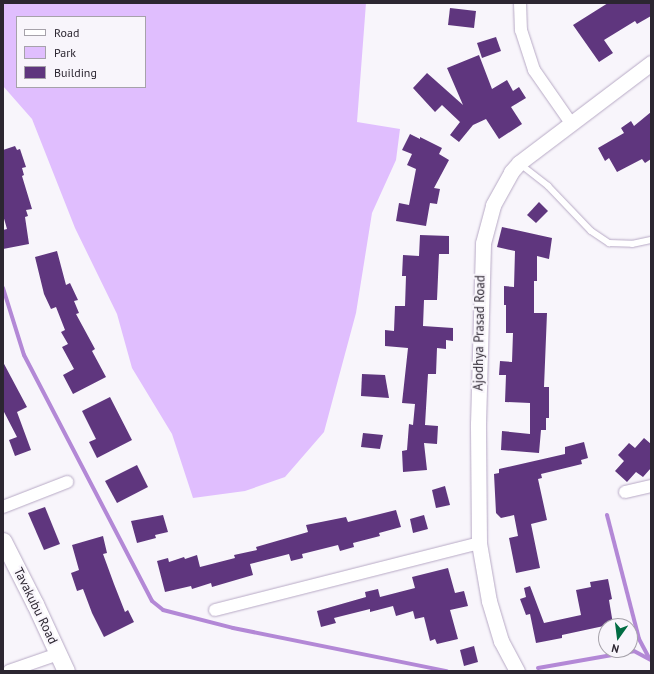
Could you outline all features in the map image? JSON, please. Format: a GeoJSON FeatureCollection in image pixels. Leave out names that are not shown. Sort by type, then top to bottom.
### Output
{"type":"FeatureCollection","features":[{"type":"Feature","properties":{"kind":"main road","name":"Tavakubu Road"},"geometry":{"type":"LineString","coordinates":[[3,541],[66,671]]}},
{"type":"Feature","properties":{"kind":"street"},"geometry":{"type":"LineString","coordinates":[[520,3],[521,30],[534,70],[571,123]]}},
{"type":"Feature","properties":{"kind":"street","name":"Ajodhya Prasad Road"},"geometry":{"type":"LineString","coordinates":[[517,671],[501,641],[489,601],[479,543],[478,424],[482,243],[493,205],[511,172],[519,163],[651,63]]}},
{"type":"Feature","properties":{"kind":"street"},"geometry":{"type":"LineString","coordinates":[[3,507],[67,482]]}},
{"type":"Feature","properties":{"kind":"street"},"geometry":{"type":"LineString","coordinates":[[625,492],[651,486]]}},
{"type":"Feature","properties":{"kind":"street"},"geometry":{"type":"LineString","coordinates":[[215,610],[479,543]]}},
{"type":"Feature","properties":{"kind":"street"},"geometry":{"type":"LineString","coordinates":[[9,671],[58,654]]}},
{"type":"Feature","properties":{"kind":"lane"},"geometry":{"type":"LineString","coordinates":[[519,163],[548,186],[591,231],[609,243],[632,244],[651,240]]}},
{"type":"Feature","properties":{"kind":"green space"},"geometry":{"type":"Polygon","coordinates":[[[3,3],[366,3],[357,122],[400,129],[396,160],[372,213],[356,313],[324,432],[285,477],[245,491],[193,498],[172,434],[132,368],[117,314],[75,228],[32,119],[3,86],[3,3]]]}},
{"type":"Feature","properties":{"kind":"building"},"geometry":{"type":"Polygon","coordinates":[[[608,3],[651,3],[651,16],[637,24],[635,21],[604,40],[613,53],[599,62],[573,25],[608,3]]]}},
{"type":"Feature","properties":{"kind":"building"},"geometry":{"type":"Polygon","coordinates":[[[450,8],[476,11],[474,28],[448,25],[450,8]]]}},
{"type":"Feature","properties":{"kind":"building"},"geometry":{"type":"Polygon","coordinates":[[[496,37],[501,51],[482,58],[477,43],[496,37]]]}},
{"type":"Feature","properties":{"kind":"building"},"geometry":{"type":"Polygon","coordinates":[[[479,55],[492,89],[507,80],[513,91],[519,87],[526,98],[511,107],[522,124],[499,139],[486,119],[473,125],[459,142],[450,135],[460,122],[442,105],[435,112],[413,88],[427,73],[463,105],[447,68],[479,55]]]}},
{"type":"Feature","properties":{"kind":"building"},"geometry":{"type":"Polygon","coordinates":[[[651,112],[651,159],[645,163],[642,159],[617,172],[609,158],[605,161],[598,148],[624,133],[621,128],[631,121],[634,126],[651,112]]]}},
{"type":"Feature","properties":{"kind":"building"},"geometry":{"type":"Polygon","coordinates":[[[410,134],[420,139],[420,137],[442,148],[439,154],[449,160],[434,188],[440,189],[437,204],[430,203],[426,226],[396,221],[399,203],[409,205],[416,169],[407,165],[412,154],[402,150],[410,134]]]}},
{"type":"Feature","properties":{"kind":"building"},"geometry":{"type":"Polygon","coordinates":[[[15,146],[17,150],[20,149],[26,167],[22,168],[24,175],[22,176],[32,209],[26,210],[28,216],[25,217],[29,244],[3,249],[3,230],[7,229],[3,215],[3,150],[15,146]]]}},
{"type":"Feature","properties":{"kind":"building"},"geometry":{"type":"Polygon","coordinates":[[[539,202],[548,211],[536,223],[527,215],[539,202]]]}},
{"type":"Feature","properties":{"kind":"building"},"geometry":{"type":"Polygon","coordinates":[[[502,227],[552,238],[549,259],[537,256],[537,281],[534,281],[534,313],[547,313],[544,387],[549,387],[549,418],[546,418],[546,430],[541,430],[539,453],[501,450],[502,431],[530,434],[530,403],[505,402],[506,375],[499,375],[500,361],[512,362],[513,333],[506,333],[504,286],[514,287],[515,251],[497,247],[502,227]]]}},
{"type":"Feature","properties":{"kind":"building"},"geometry":{"type":"Polygon","coordinates":[[[420,235],[449,236],[449,254],[439,254],[437,300],[424,300],[423,326],[453,328],[453,341],[446,340],[446,349],[437,348],[436,374],[428,374],[425,425],[438,426],[437,444],[424,443],[427,470],[403,472],[402,451],[407,450],[409,424],[413,425],[415,404],[402,403],[408,348],[385,346],[385,330],[394,331],[395,306],[405,306],[406,276],[402,276],[403,255],[419,256],[420,235]]]}},
{"type":"Feature","properties":{"kind":"building"},"geometry":{"type":"Polygon","coordinates":[[[57,251],[66,285],[70,283],[78,300],[74,301],[79,313],[76,314],[95,349],[92,351],[106,377],[73,394],[63,375],[74,369],[62,347],[68,344],[61,332],[65,330],[56,307],[51,309],[44,294],[35,257],[57,251]]]}},
{"type":"Feature","properties":{"kind":"building"},"geometry":{"type":"Polygon","coordinates":[[[3,362],[27,407],[17,412],[31,450],[15,456],[9,440],[17,437],[3,410],[3,362]]]}},
{"type":"Feature","properties":{"kind":"building"},"geometry":{"type":"Polygon","coordinates":[[[362,374],[385,375],[389,398],[361,396],[362,374]]]}},
{"type":"Feature","properties":{"kind":"building"},"geometry":{"type":"Polygon","coordinates":[[[110,397],[132,440],[97,458],[89,442],[96,439],[82,411],[110,397]]]}},
{"type":"Feature","properties":{"kind":"building"},"geometry":{"type":"Polygon","coordinates":[[[363,433],[383,435],[380,449],[361,447],[363,433]]]}},
{"type":"Feature","properties":{"kind":"building"},"geometry":{"type":"Polygon","coordinates":[[[644,438],[651,444],[651,468],[643,477],[636,472],[627,482],[615,471],[624,461],[618,455],[629,443],[635,448],[644,438]]]}},
{"type":"Feature","properties":{"kind":"building"},"geometry":{"type":"Polygon","coordinates":[[[584,442],[588,458],[581,460],[582,464],[541,474],[542,478],[538,479],[547,520],[531,524],[540,568],[516,573],[509,538],[518,536],[514,515],[501,518],[496,513],[494,474],[499,473],[499,469],[565,454],[565,447],[584,442]]]}},
{"type":"Feature","properties":{"kind":"building"},"geometry":{"type":"Polygon","coordinates":[[[137,465],[148,487],[117,503],[105,481],[137,465]]]}},
{"type":"Feature","properties":{"kind":"building"},"geometry":{"type":"Polygon","coordinates":[[[445,486],[450,505],[436,508],[432,490],[445,486]]]}},
{"type":"Feature","properties":{"kind":"building"},"geometry":{"type":"Polygon","coordinates":[[[45,507],[60,544],[44,550],[28,513],[45,507]]]}},
{"type":"Feature","properties":{"kind":"building"},"geometry":{"type":"Polygon","coordinates":[[[396,510],[401,527],[379,533],[380,536],[353,543],[354,547],[340,551],[338,545],[302,554],[303,558],[291,561],[289,554],[250,564],[253,575],[212,587],[211,583],[192,589],[191,586],[165,592],[157,561],[168,558],[169,562],[184,557],[185,559],[197,555],[200,567],[235,558],[234,555],[257,550],[256,547],[308,532],[306,525],[346,517],[348,522],[396,510]]]}},
{"type":"Feature","properties":{"kind":"building"},"geometry":{"type":"Polygon","coordinates":[[[163,515],[168,532],[155,535],[156,538],[137,543],[131,521],[163,515]]]}},
{"type":"Feature","properties":{"kind":"building"},"geometry":{"type":"Polygon","coordinates":[[[424,515],[428,529],[413,533],[410,519],[424,515]]]}},
{"type":"Feature","properties":{"kind":"building"},"geometry":{"type":"Polygon","coordinates":[[[103,536],[107,553],[103,554],[125,612],[128,610],[134,622],[104,637],[92,613],[83,589],[77,591],[71,573],[79,570],[72,545],[103,536]]]}},
{"type":"Feature","properties":{"kind":"building"},"geometry":{"type":"Polygon","coordinates":[[[448,568],[455,593],[464,591],[468,606],[450,610],[458,639],[437,644],[435,639],[430,641],[424,617],[415,619],[413,611],[396,616],[393,606],[370,612],[370,609],[334,618],[336,623],[321,627],[317,611],[366,597],[365,592],[378,589],[380,597],[415,588],[412,577],[448,568]]]}},
{"type":"Feature","properties":{"kind":"building"},"geometry":{"type":"Polygon","coordinates":[[[608,579],[612,599],[609,600],[612,618],[598,618],[598,627],[562,635],[562,638],[536,643],[530,614],[526,615],[520,599],[526,597],[524,588],[530,586],[544,623],[581,615],[576,590],[591,587],[590,582],[608,579]]]}},
{"type":"Feature","properties":{"kind":"building"},"geometry":{"type":"Polygon","coordinates":[[[474,646],[478,662],[464,666],[460,650],[474,646]]]}},
{"type":"Feature","properties":{"kind":"waterway"},"geometry":{"type":"LineString","coordinates":[[3,288],[24,355],[152,601],[163,610],[233,628],[447,671]]}},
{"type":"Feature","properties":{"kind":"waterway"},"geometry":{"type":"LineString","coordinates":[[607,515],[639,639],[649,658]]}},
{"type":"Feature","properties":{"kind":"waterway"},"geometry":{"type":"LineString","coordinates":[[538,668],[634,651],[651,660]]}}]}
